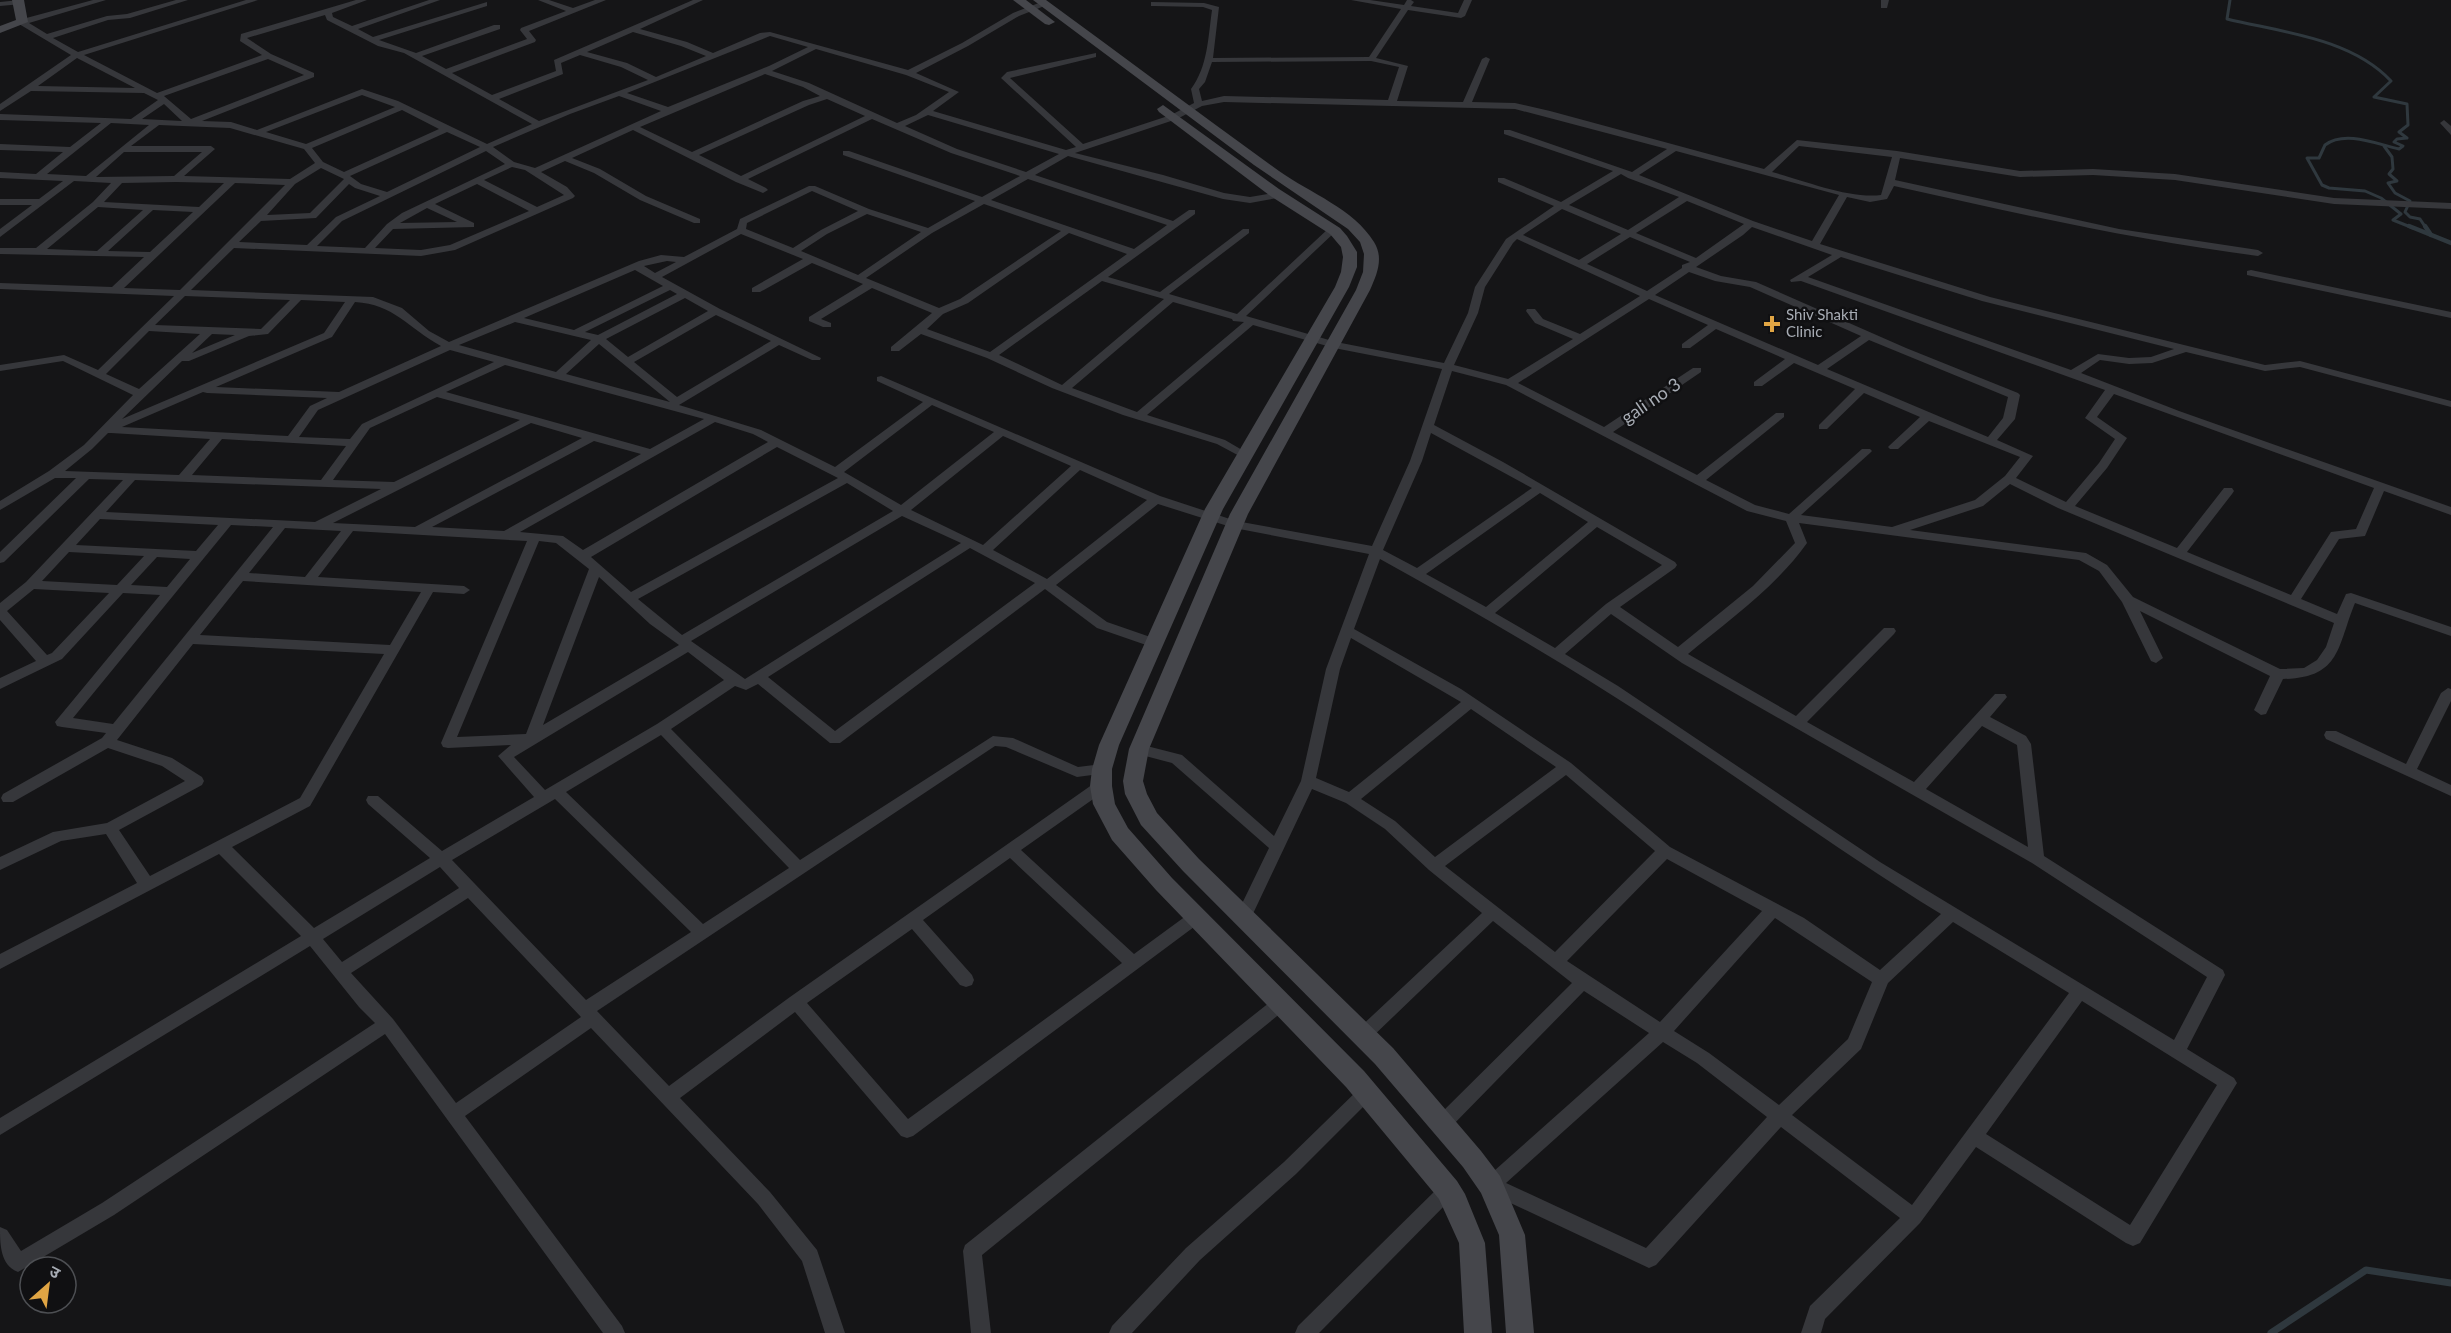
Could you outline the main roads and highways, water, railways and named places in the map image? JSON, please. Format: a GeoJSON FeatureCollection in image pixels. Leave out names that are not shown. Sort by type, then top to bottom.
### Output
{"type":"FeatureCollection","features":[{"type":"Feature","properties":{"kind":"waterway"},"geometry":{"type":"LineString","coordinates":[[2230,0],[2227,19],[2292,33],[2336,46],[2375,67],[2391,81],[2374,97],[2407,104],[2408,125],[2399,132],[2407,138],[2397,139],[2394,142],[2403,146],[2399,149],[2361,139],[2342,139],[2325,145],[2319,158],[2307,158],[2322,185],[2329,188],[2365,191],[2381,198],[2401,214],[2393,220],[2413,228]]}},
{"type":"Feature","properties":{"kind":"waterway"},"geometry":{"type":"LineString","coordinates":[[2384,146],[2392,157],[2393,169],[2389,174],[2397,181],[2388,183],[2395,193],[2410,201],[2405,212],[2410,217],[2420,219],[2426,228]]}},
{"type":"Feature","properties":{"kind":"waterway"},"geometry":{"type":"LineString","coordinates":[[2409,226],[2431,235]]}},
{"type":"Feature","properties":{"kind":"waterway"},"geometry":{"type":"LineString","coordinates":[[2425,226],[2431,235]]}},
{"type":"Feature","properties":{"kind":"waterway"},"geometry":{"type":"LineString","coordinates":[[2431,235],[2451,243]]}},
{"type":"Feature","properties":{"kind":"waterway"},"geometry":{"type":"LineString","coordinates":[[2271,1333],[2366,1270],[2451,1283]]}},
{"type":"Feature","properties":{"kind":"place","name":"Shiv Shakti Clinic"},"geometry":{"type":"Point","coordinates":[1772,324]}}]}
